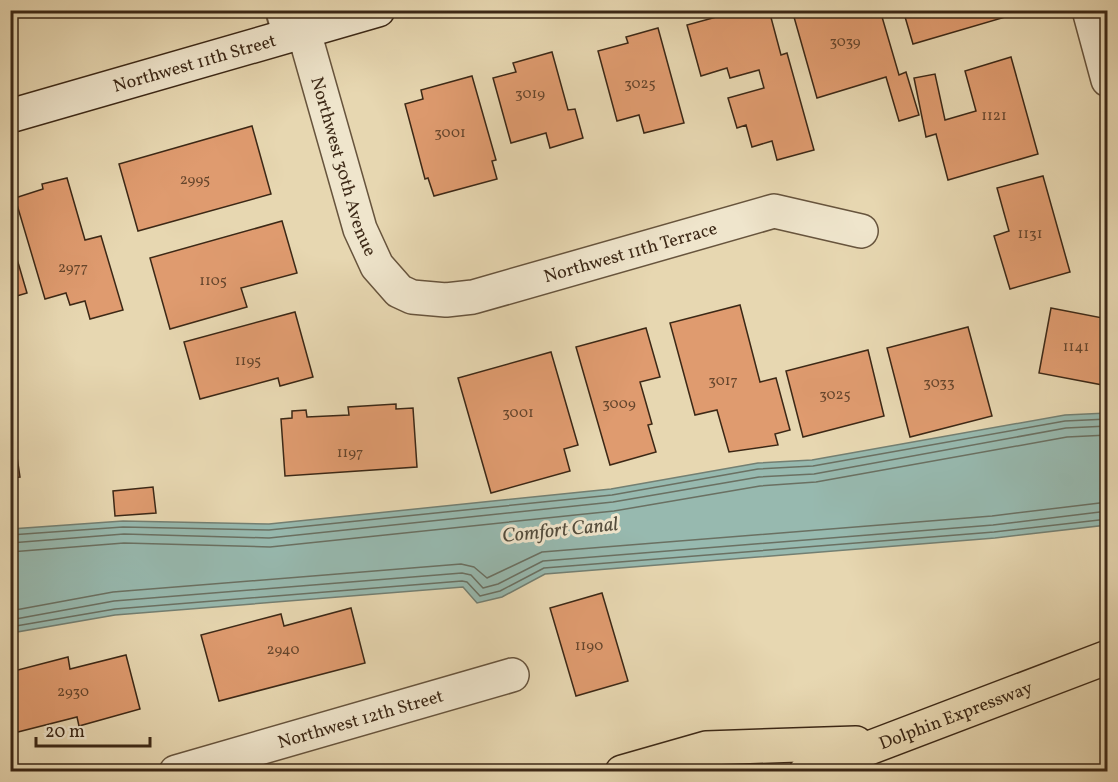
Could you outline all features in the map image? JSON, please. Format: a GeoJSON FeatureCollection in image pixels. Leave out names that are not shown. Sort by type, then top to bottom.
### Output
{"type":"FeatureCollection","features":[{"type":"Feature","properties":{"kind":"highway","name":"Dolphin Expressway"},"geometry":{"type":"LineString","coordinates":[[806,771],[1107,657]]}},
{"type":"Feature","properties":{"kind":"highway"},"geometry":{"type":"LineString","coordinates":[[622,771],[706,748],[885,742]]}},
{"type":"Feature","properties":{"kind":"street","name":"Northwest 11th Street"},"geometry":{"type":"LineString","coordinates":[[10,116],[288,27],[378,10]]}},
{"type":"Feature","properties":{"kind":"street"},"geometry":{"type":"LineString","coordinates":[[1089,10],[1107,80]]}},
{"type":"Feature","properties":{"kind":"street","name":"Northwest 30th Avenue"},"geometry":{"type":"LineString","coordinates":[[288,27],[360,229],[377,266],[399,291]]}},
{"type":"Feature","properties":{"kind":"street","name":"Northwest 11th Terrace"},"geometry":{"type":"LineString","coordinates":[[399,291],[428,300],[473,297],[774,211],[861,231]]}},
{"type":"Feature","properties":{"kind":"street","name":"Northwest 12th Street"},"geometry":{"type":"LineString","coordinates":[[176,771],[512,675]]}},
{"type":"Feature","properties":{"kind":"water","name":"Comfort Canal"},"geometry":{"type":"Polygon","coordinates":[[[1107,413],[1107,525],[995,538],[545,574],[502,597],[477,603],[463,587],[115,615],[11,633],[11,529],[123,521],[269,524],[611,489],[758,463],[812,460],[1065,415],[1107,413]]]}},
{"type":"Feature","properties":{"kind":"building"},"geometry":{"type":"Polygon","coordinates":[[[742,10],[769,10],[781,55],[787,53],[814,150],[777,160],[772,141],[752,147],[746,125],[737,128],[728,98],[764,88],[759,70],[730,78],[727,68],[701,76],[687,25],[742,10]]]}},
{"type":"Feature","properties":{"kind":"building"},"geometry":{"type":"Polygon","coordinates":[[[792,10],[880,10],[899,75],[906,72],[919,115],[899,121],[886,77],[817,98],[792,10]]]}},
{"type":"Feature","properties":{"kind":"building"},"geometry":{"type":"Polygon","coordinates":[[[903,10],[1022,10],[1022,12],[913,44],[903,10]]]}},
{"type":"Feature","properties":{"kind":"building"},"geometry":{"type":"Polygon","coordinates":[[[658,28],[684,123],[644,133],[639,115],[617,121],[598,51],[628,43],[626,37],[658,28]]]}},
{"type":"Feature","properties":{"kind":"building"},"geometry":{"type":"Polygon","coordinates":[[[552,52],[568,110],[575,109],[583,138],[550,148],[546,133],[511,143],[493,78],[516,72],[513,63],[552,52]]]}},
{"type":"Feature","properties":{"kind":"building"},"geometry":{"type":"Polygon","coordinates":[[[1011,57],[1038,154],[948,180],[936,134],[926,137],[914,78],[935,74],[945,120],[976,111],[965,71],[1011,57]]]}},
{"type":"Feature","properties":{"kind":"building"},"geometry":{"type":"Polygon","coordinates":[[[472,76],[496,160],[492,161],[497,179],[434,196],[428,178],[425,179],[405,104],[423,99],[421,90],[472,76]]]}},
{"type":"Feature","properties":{"kind":"building"},"geometry":{"type":"Polygon","coordinates":[[[252,126],[271,194],[138,231],[119,164],[252,126]]]}},
{"type":"Feature","properties":{"kind":"building"},"geometry":{"type":"Polygon","coordinates":[[[1043,176],[1070,272],[1010,289],[994,236],[1009,231],[997,188],[1043,176]]]}},
{"type":"Feature","properties":{"kind":"building"},"geometry":{"type":"Polygon","coordinates":[[[67,178],[85,240],[101,236],[123,310],[90,319],[85,301],[70,305],[66,293],[45,299],[15,198],[43,189],[42,184],[67,178]]]}},
{"type":"Feature","properties":{"kind":"building"},"geometry":{"type":"Polygon","coordinates":[[[282,221],[297,273],[241,288],[247,307],[170,329],[150,258],[282,221]]]}},
{"type":"Feature","properties":{"kind":"building"},"geometry":{"type":"Polygon","coordinates":[[[10,235],[27,293],[10,298],[10,235]]]}},
{"type":"Feature","properties":{"kind":"building"},"geometry":{"type":"Polygon","coordinates":[[[740,305],[760,382],[776,378],[790,430],[775,434],[778,445],[729,452],[717,410],[695,415],[670,323],[740,305]]]}},
{"type":"Feature","properties":{"kind":"building"},"geometry":{"type":"Polygon","coordinates":[[[1051,308],[1108,319],[1108,386],[1039,373],[1051,308]]]}},
{"type":"Feature","properties":{"kind":"building"},"geometry":{"type":"Polygon","coordinates":[[[295,312],[313,377],[280,386],[278,378],[200,399],[184,342],[295,312]]]}},
{"type":"Feature","properties":{"kind":"building"},"geometry":{"type":"Polygon","coordinates":[[[968,327],[992,416],[910,437],[887,348],[968,327]]]}},
{"type":"Feature","properties":{"kind":"building"},"geometry":{"type":"Polygon","coordinates":[[[646,328],[660,377],[640,382],[652,424],[648,425],[656,452],[610,465],[576,347],[646,328]]]}},
{"type":"Feature","properties":{"kind":"building"},"geometry":{"type":"Polygon","coordinates":[[[868,350],[884,416],[803,437],[786,371],[868,350]]]}},
{"type":"Feature","properties":{"kind":"building"},"geometry":{"type":"Polygon","coordinates":[[[551,352],[578,445],[564,449],[570,471],[491,493],[458,378],[551,352]]]}},
{"type":"Feature","properties":{"kind":"building"},"geometry":{"type":"Polygon","coordinates":[[[396,404],[396,409],[413,408],[417,467],[285,476],[281,419],[292,418],[292,411],[306,410],[307,417],[349,415],[348,407],[396,404]]]}},
{"type":"Feature","properties":{"kind":"building"},"geometry":{"type":"Polygon","coordinates":[[[10,437],[14,437],[20,477],[10,478],[10,437]]]}},
{"type":"Feature","properties":{"kind":"building"},"geometry":{"type":"Polygon","coordinates":[[[153,487],[156,513],[115,516],[113,491],[153,487]]]}},
{"type":"Feature","properties":{"kind":"building"},"geometry":{"type":"Polygon","coordinates":[[[602,593],[628,681],[576,696],[550,608],[602,593]]]}},
{"type":"Feature","properties":{"kind":"building"},"geometry":{"type":"Polygon","coordinates":[[[351,608],[365,663],[219,701],[201,635],[281,614],[284,626],[351,608]]]}},
{"type":"Feature","properties":{"kind":"building"},"geometry":{"type":"Polygon","coordinates":[[[126,655],[140,709],[79,726],[77,717],[10,734],[10,672],[68,657],[70,669],[126,655]]]}}]}
